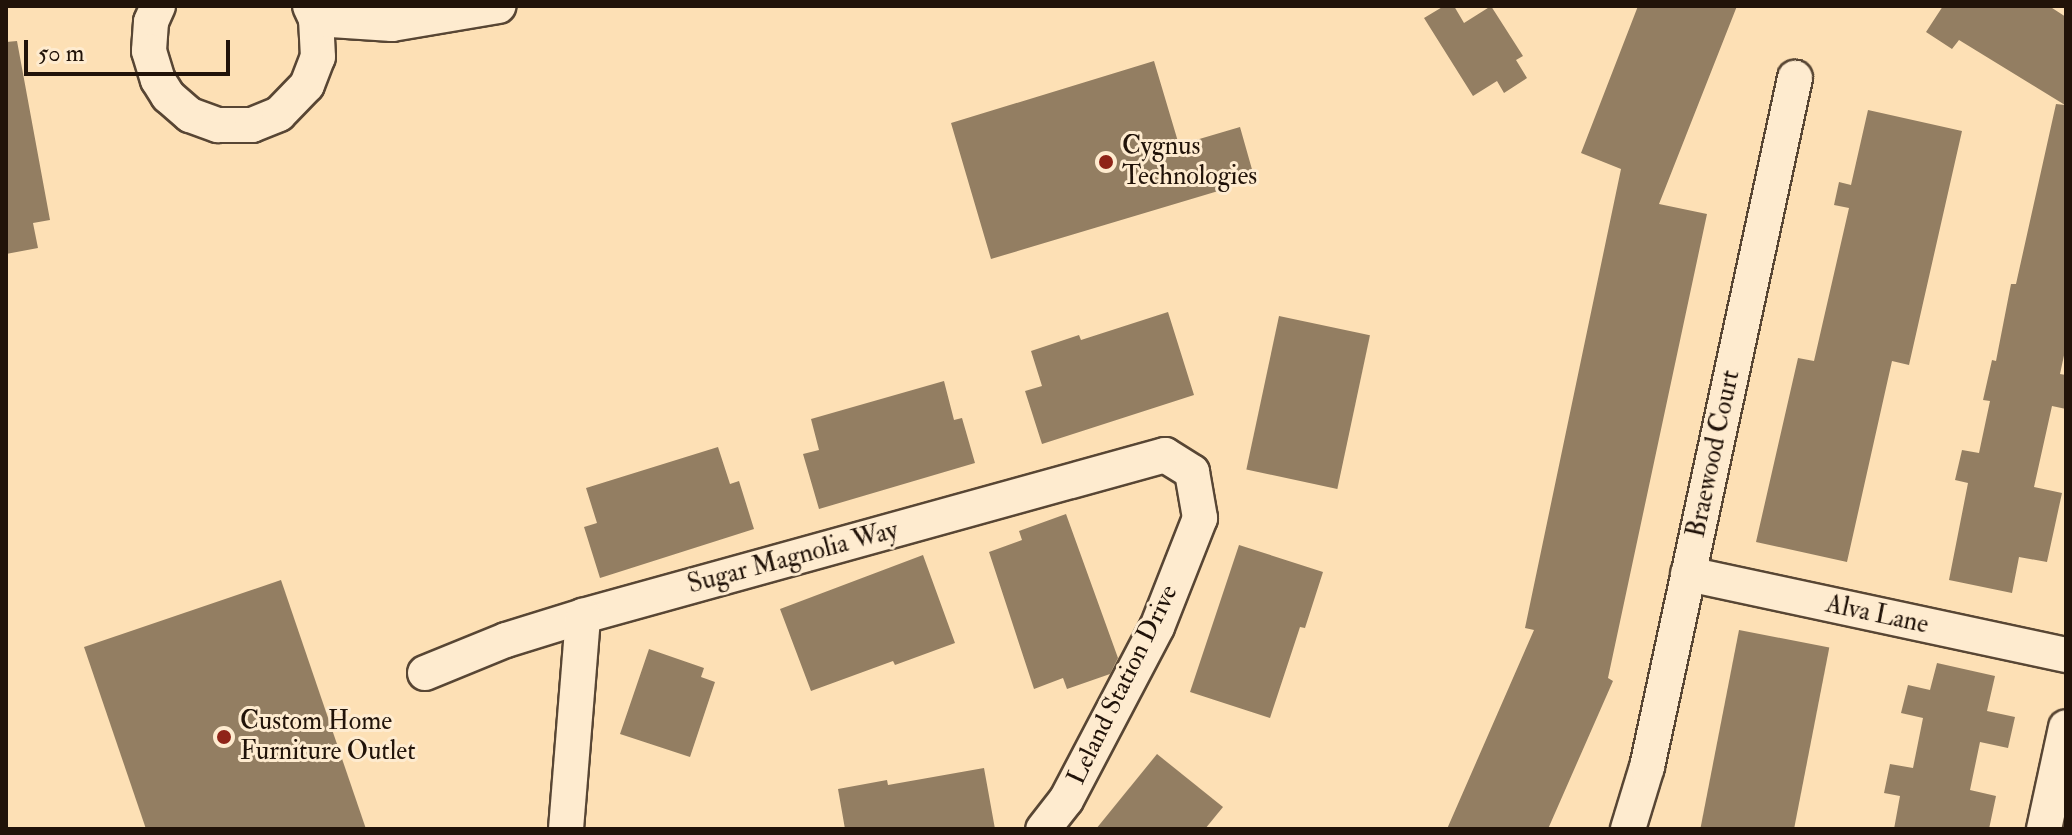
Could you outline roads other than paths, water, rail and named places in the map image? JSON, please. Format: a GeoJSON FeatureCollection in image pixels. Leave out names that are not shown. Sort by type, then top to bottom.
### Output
{"type":"FeatureCollection","features":[{"type":"Feature","properties":{"kind":"street"},"geometry":{"type":"LineString","coordinates":[[158,6],[151,22],[149,51],[158,80],[168,96],[190,115],[218,125],[252,125],[279,114],[307,85],[318,57],[313,12],[392,24],[498,6]]}},
{"type":"Feature","properties":{"kind":"street","name":"Braewood Court"},"geometry":{"type":"LineString","coordinates":[[1628,829],[1647,767],[1795,78]]}},
{"type":"Feature","properties":{"kind":"street","name":"Sugar Magnolia Way"},"geometry":{"type":"LineString","coordinates":[[425,673],[506,640],[583,616],[1165,455]]}},
{"type":"Feature","properties":{"kind":"street","name":"Leland Station Drive"},"geometry":{"type":"LineString","coordinates":[[1043,829],[1066,800],[1157,627],[1200,518],[1192,472],[1165,455]]}},
{"type":"Feature","properties":{"kind":"street","name":"Alva Lane"},"geometry":{"type":"LineString","coordinates":[[1688,574],[2066,655]]}},
{"type":"Feature","properties":{"kind":"street"},"geometry":{"type":"LineString","coordinates":[[566,829],[583,616]]}},
{"type":"Feature","properties":{"kind":"street"},"geometry":{"type":"LineString","coordinates":[[2044,829],[2066,727]]}},
{"type":"Feature","properties":{"kind":"place","name":"Cygnus Technologies"},"geometry":{"type":"Point","coordinates":[1106,162]}},
{"type":"Feature","properties":{"kind":"place","name":"Custom Home Furniture Outlet"},"geometry":{"type":"Point","coordinates":[224,737]}}]}
